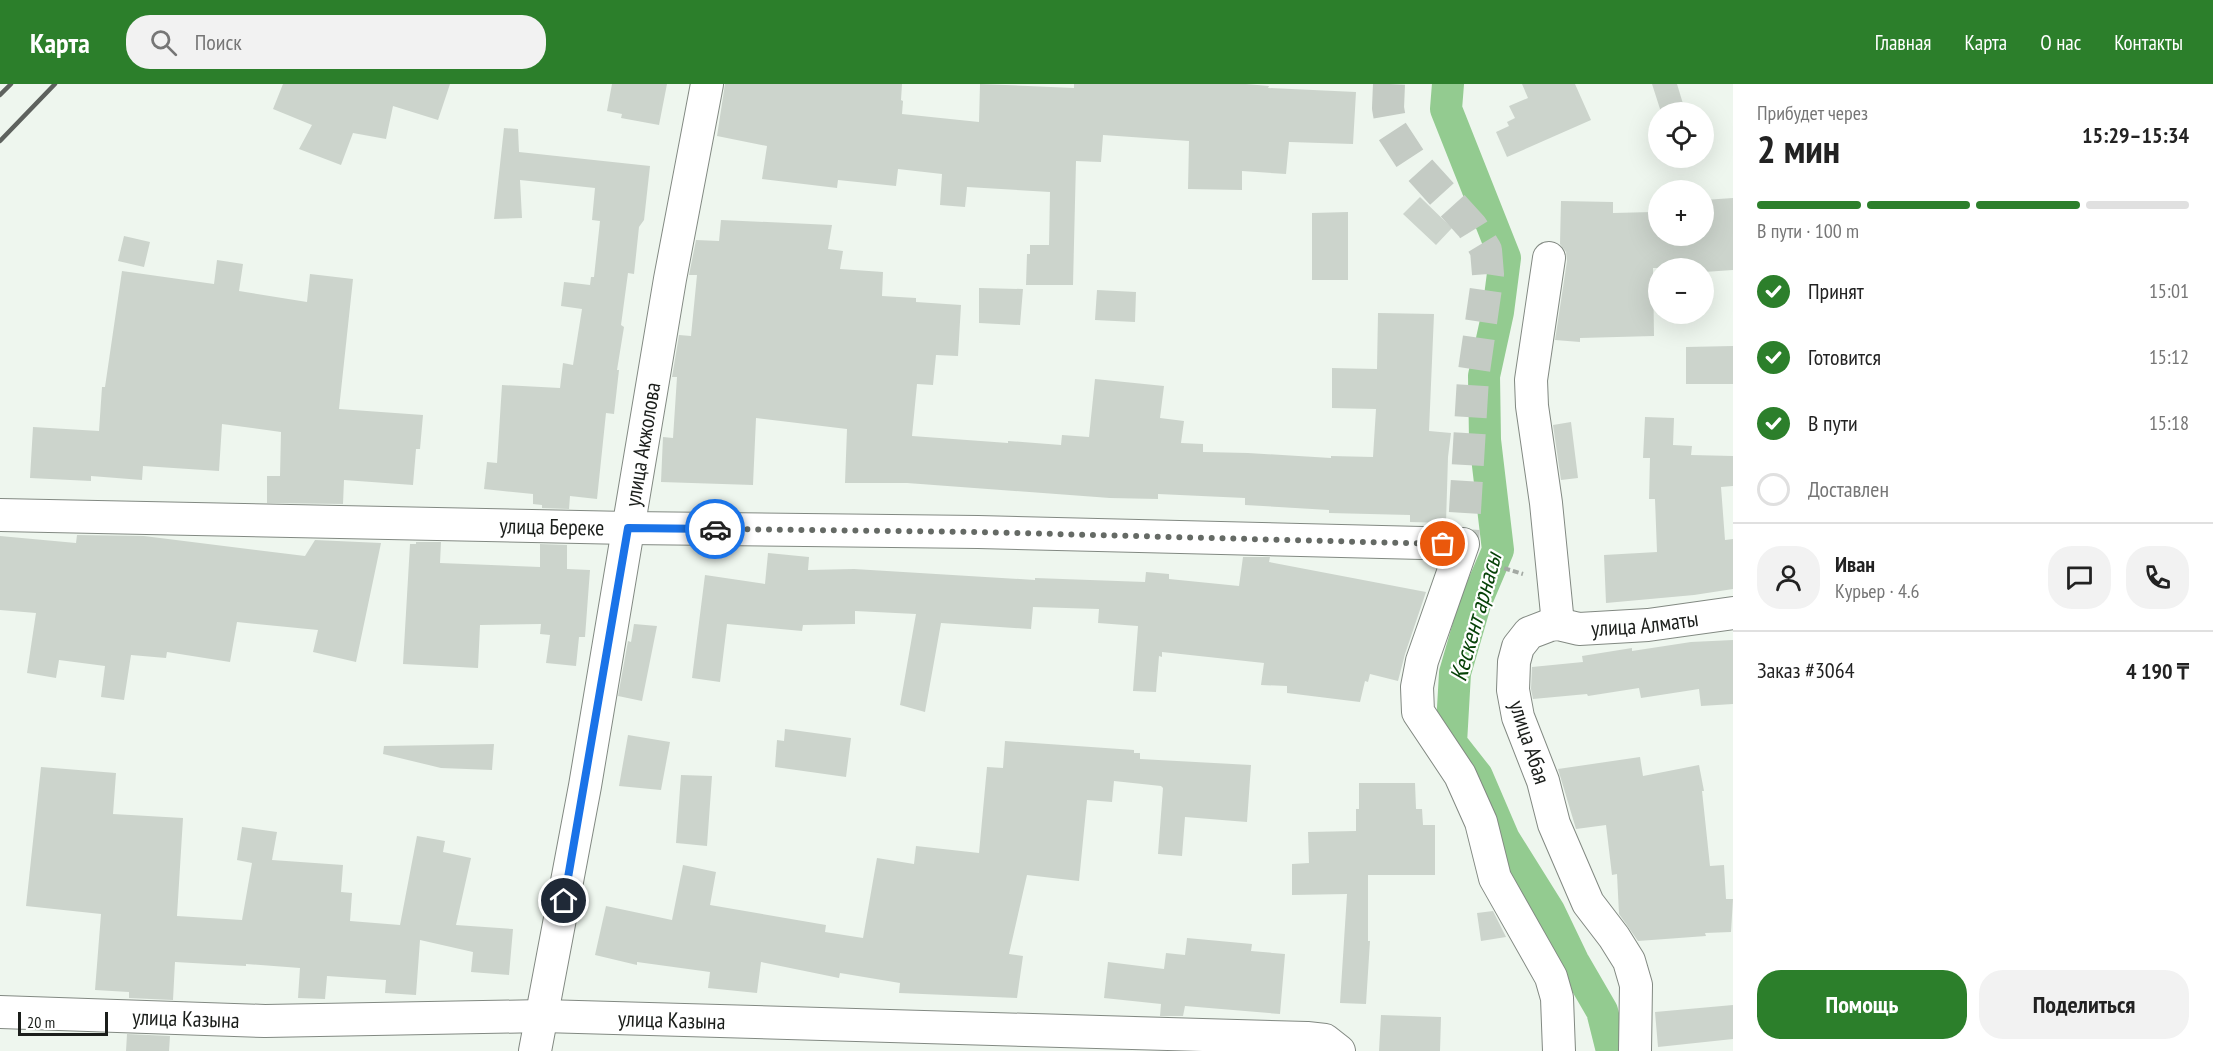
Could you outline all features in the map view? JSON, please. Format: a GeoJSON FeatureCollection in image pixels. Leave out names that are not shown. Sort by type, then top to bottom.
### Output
{"type":"FeatureCollection","features":[{"type":"Feature","properties":{"kind":"street","name":"улица Акжолова"},"geometry":{"type":"LineString","coordinates":[[535,1051],[585,786],[672,267],[707,84]]}},
{"type":"Feature","properties":{"kind":"street"},"geometry":{"type":"LineString","coordinates":[[1549,258],[1531,380],[1531,397],[1546,503],[1558,624]]}},
{"type":"Feature","properties":{"kind":"street","name":"улица Береке"},"geometry":{"type":"LineString","coordinates":[[0,515],[628,528],[978,532],[1471,552]]}},
{"type":"Feature","properties":{"kind":"street"},"geometry":{"type":"LineString","coordinates":[[1471,552],[1422,661],[1417,687],[1418,712],[1460,775],[1481,822],[1495,879],[1551,977],[1557,998],[1559,1051]]}},
{"type":"Feature","properties":{"kind":"street","name":"улица Алматы"},"geometry":{"type":"LineString","coordinates":[[1558,624],[1579,629],[1647,625],[1733,613]]}},
{"type":"Feature","properties":{"kind":"street","name":"улица Абая"},"geometry":{"type":"LineString","coordinates":[[1558,624],[1529,633],[1518,647],[1514,662],[1513,690],[1518,717],[1543,781],[1554,824],[1569,863],[1588,903],[1629,961],[1636,985],[1635,1051]]}},
{"type":"Feature","properties":{"kind":"street","name":"улица Казына"},"geometry":{"type":"LineString","coordinates":[[0,1012],[265,1020],[543,1016],[1307,1038],[1325,1040],[1339,1051]]}},
{"type":"Feature","properties":{"kind":"path"},"geometry":{"type":"LineString","coordinates":[[1471,552],[1512,571]]}},
{"type":"Feature","properties":{"kind":"building"},"geometry":{"type":"Polygon","coordinates":[[[283,84],[450,84],[438,120],[393,106],[386,139],[353,133],[341,165],[299,149],[312,125],[273,109],[283,84]]]}},
{"type":"Feature","properties":{"kind":"building"},"geometry":{"type":"Polygon","coordinates":[[[612,84],[667,84],[659,125],[621,118],[622,114],[607,111],[612,84]]]}},
{"type":"Feature","properties":{"kind":"building"},"geometry":{"type":"Polygon","coordinates":[[[725,84],[902,84],[902,114],[979,122],[980,84],[1074,88],[1074,84],[1246,84],[1269,86],[1268,88],[1356,92],[1353,144],[1289,142],[1286,174],[1242,171],[1242,190],[1188,189],[1189,141],[1103,135],[1101,162],[1076,161],[1073,285],[1026,285],[1027,254],[1030,254],[1030,245],[1049,245],[1050,192],[967,187],[965,207],[940,205],[942,174],[898,169],[896,186],[838,180],[837,188],[762,179],[767,146],[717,136],[725,84]]]}},
{"type":"Feature","properties":{"kind":"building"},"geometry":{"type":"Polygon","coordinates":[[[1522,84],[1575,84],[1591,120],[1507,157],[1496,132],[1509,126],[1507,122],[1515,118],[1509,106],[1528,98],[1522,84]]]}},
{"type":"Feature","properties":{"kind":"building"},"geometry":{"type":"Polygon","coordinates":[[[1652,84],[1677,84],[1682,102],[1658,102],[1652,84]]]}},
{"type":"Feature","properties":{"kind":"building"},"geometry":{"type":"Polygon","coordinates":[[[504,128],[518,129],[519,152],[650,166],[644,220],[639,227],[634,274],[628,273],[621,325],[624,327],[617,370],[619,370],[614,414],[606,413],[597,499],[570,496],[569,509],[542,508],[542,505],[533,504],[533,494],[484,489],[487,462],[497,463],[502,385],[560,388],[563,363],[573,365],[582,309],[561,306],[564,282],[590,285],[591,277],[594,277],[600,221],[592,220],[595,188],[520,180],[522,218],[494,219],[504,128]]]}},
{"type":"Feature","properties":{"kind":"building"},"geometry":{"type":"Polygon","coordinates":[[[1420,197],[1452,228],[1436,245],[1403,214],[1420,197]]]}},
{"type":"Feature","properties":{"kind":"building"},"geometry":{"type":"Polygon","coordinates":[[[1733,198],[1733,270],[1714,271],[1714,258],[1648,258],[1648,324],[1654,324],[1654,336],[1580,338],[1580,342],[1555,340],[1567,261],[1566,252],[1560,244],[1561,201],[1613,202],[1613,213],[1648,212],[1648,246],[1714,246],[1714,199],[1733,198]]]}},
{"type":"Feature","properties":{"kind":"building"},"geometry":{"type":"Polygon","coordinates":[[[1348,212],[1348,280],[1312,280],[1312,213],[1348,212]]]}},
{"type":"Feature","properties":{"kind":"building"},"geometry":{"type":"Polygon","coordinates":[[[721,220],[832,225],[828,249],[843,251],[840,269],[883,272],[882,296],[916,298],[916,302],[961,305],[958,356],[936,355],[933,385],[917,384],[912,436],[1061,445],[1062,435],[1089,437],[1095,379],[1164,386],[1160,418],[1184,421],[1181,443],[1203,444],[1203,452],[1331,458],[1331,456],[1373,457],[1376,409],[1332,408],[1332,368],[1377,369],[1378,313],[1434,314],[1429,431],[1451,433],[1446,523],[1410,522],[1410,515],[1329,513],[1329,510],[1245,505],[1245,498],[1158,494],[1158,499],[1110,498],[907,483],[845,483],[847,429],[756,418],[753,485],[661,482],[663,437],[673,438],[677,377],[672,377],[679,335],[691,336],[697,275],[689,275],[696,240],[719,241],[721,220]]]}},
{"type":"Feature","properties":{"kind":"building"},"geometry":{"type":"Polygon","coordinates":[[[124,236],[150,242],[144,267],[118,261],[124,236]]]}},
{"type":"Feature","properties":{"kind":"building"},"geometry":{"type":"Polygon","coordinates":[[[217,260],[243,264],[239,291],[307,302],[310,274],[353,279],[339,409],[423,415],[420,449],[416,449],[413,485],[344,480],[343,504],[267,503],[267,476],[280,476],[281,432],[222,424],[219,471],[143,466],[142,480],[91,476],[91,481],[30,478],[33,427],[99,431],[102,387],[105,387],[122,271],[214,284],[217,260]]]}},
{"type":"Feature","properties":{"kind":"building"},"geometry":{"type":"Polygon","coordinates":[[[979,288],[1023,289],[1020,325],[979,323],[979,288]]]}},
{"type":"Feature","properties":{"kind":"building"},"geometry":{"type":"Polygon","coordinates":[[[1097,290],[1136,292],[1135,322],[1095,320],[1097,290]]]}},
{"type":"Feature","properties":{"kind":"building"},"geometry":{"type":"Polygon","coordinates":[[[1733,346],[1733,384],[1686,384],[1686,347],[1733,346]]]}},
{"type":"Feature","properties":{"kind":"building"},"geometry":{"type":"Polygon","coordinates":[[[1645,417],[1674,418],[1673,445],[1692,446],[1691,455],[1733,456],[1733,486],[1721,487],[1725,540],[1733,539],[1733,589],[1606,603],[1604,555],[1657,552],[1655,499],[1649,499],[1650,458],[1643,458],[1645,417]]]}},
{"type":"Feature","properties":{"kind":"building"},"geometry":{"type":"Polygon","coordinates":[[[1571,422],[1578,478],[1561,480],[1553,425],[1571,422]]]}},
{"type":"Feature","properties":{"kind":"building"},"geometry":{"type":"Polygon","coordinates":[[[77,535],[144,536],[305,556],[315,540],[381,543],[356,662],[313,652],[318,630],[237,622],[230,662],[167,652],[166,658],[131,655],[124,700],[101,697],[105,666],[59,660],[56,678],[27,673],[36,613],[0,610],[0,536],[76,543],[77,535]]]}},
{"type":"Feature","properties":{"kind":"building"},"geometry":{"type":"Polygon","coordinates":[[[416,542],[441,542],[440,563],[540,567],[540,544],[567,545],[567,569],[590,570],[585,637],[579,637],[576,666],[546,663],[550,635],[540,634],[541,624],[480,625],[478,668],[403,664],[410,544],[416,544],[416,542]]]}},
{"type":"Feature","properties":{"kind":"building"},"geometry":{"type":"Polygon","coordinates":[[[768,553],[809,557],[808,570],[854,569],[1035,580],[1035,578],[1145,582],[1146,572],[1169,574],[1169,579],[1239,586],[1243,557],[1270,557],[1269,562],[1426,592],[1398,681],[1370,674],[1368,682],[1365,681],[1360,702],[1287,693],[1287,686],[1261,685],[1264,663],[1162,652],[1162,657],[1159,656],[1156,692],[1133,691],[1138,626],[1098,623],[1099,609],[1033,607],[1031,629],[941,623],[925,712],[900,705],[916,614],[855,611],[855,624],[803,625],[802,631],[727,624],[720,682],[692,678],[705,575],[765,584],[768,553]]]}},
{"type":"Feature","properties":{"kind":"building"},"geometry":{"type":"Polygon","coordinates":[[[634,624],[657,626],[642,701],[618,696],[628,641],[631,642],[634,624]]]}},
{"type":"Feature","properties":{"kind":"building"},"geometry":{"type":"Polygon","coordinates":[[[1733,640],[1733,704],[1701,706],[1699,689],[1641,698],[1639,688],[1588,696],[1587,694],[1533,699],[1532,667],[1583,662],[1582,656],[1632,648],[1632,651],[1691,642],[1733,640]]]}},
{"type":"Feature","properties":{"kind":"building"},"geometry":{"type":"Polygon","coordinates":[[[785,729],[851,738],[846,777],[775,767],[777,740],[784,741],[785,729]]]}},
{"type":"Feature","properties":{"kind":"building"},"geometry":{"type":"Polygon","coordinates":[[[628,735],[670,742],[661,790],[619,786],[628,735]]]}},
{"type":"Feature","properties":{"kind":"building"},"geometry":{"type":"Polygon","coordinates":[[[1005,741],[1134,750],[1134,753],[1140,753],[1140,759],[1251,765],[1247,822],[1185,817],[1182,856],[1158,854],[1163,788],[1161,786],[1114,781],[1112,802],[1087,800],[1079,881],[1027,875],[1009,954],[1023,956],[1017,998],[899,993],[900,983],[840,973],[839,978],[761,962],[757,993],[708,988],[710,972],[637,962],[637,965],[595,955],[606,906],[672,920],[683,865],[716,872],[710,905],[826,925],[825,932],[863,938],[877,858],[914,864],[916,846],[979,853],[987,767],[1003,768],[1005,741]]]}},
{"type":"Feature","properties":{"kind":"building"},"geometry":{"type":"Polygon","coordinates":[[[494,744],[492,770],[441,768],[383,754],[384,746],[494,744]]]}},
{"type":"Feature","properties":{"kind":"building"},"geometry":{"type":"Polygon","coordinates":[[[1640,757],[1643,776],[1699,765],[1704,791],[1702,791],[1710,866],[1724,865],[1726,899],[1733,899],[1731,932],[1638,941],[1619,914],[1617,874],[1612,875],[1606,825],[1576,829],[1558,769],[1640,757]]]}},
{"type":"Feature","properties":{"kind":"building"},"geometry":{"type":"Polygon","coordinates":[[[41,767],[116,773],[113,814],[183,818],[177,916],[242,920],[252,863],[237,860],[242,827],[277,832],[272,860],[343,865],[341,892],[352,893],[350,921],[400,925],[417,836],[445,841],[443,852],[471,858],[456,925],[513,929],[509,975],[471,972],[473,952],[420,940],[416,995],[385,993],[386,980],[327,976],[325,999],[298,998],[300,968],[175,962],[173,1000],[129,998],[129,992],[95,990],[101,914],[26,906],[41,767]]]}},
{"type":"Feature","properties":{"kind":"building"},"geometry":{"type":"Polygon","coordinates":[[[681,775],[712,776],[707,846],[676,843],[681,775]]]}},
{"type":"Feature","properties":{"kind":"building"},"geometry":{"type":"Polygon","coordinates":[[[1359,783],[1415,783],[1416,809],[1422,809],[1423,825],[1435,825],[1435,875],[1368,875],[1368,941],[1370,941],[1366,1004],[1340,1003],[1347,894],[1292,895],[1292,864],[1309,863],[1308,832],[1356,831],[1359,783]]]}},
{"type":"Feature","properties":{"kind":"building"},"geometry":{"type":"Polygon","coordinates":[[[1493,911],[1506,937],[1481,941],[1477,913],[1493,911]]]}},
{"type":"Feature","properties":{"kind":"building"},"geometry":{"type":"Polygon","coordinates":[[[1187,938],[1252,944],[1251,951],[1285,954],[1280,1014],[1185,1006],[1183,1016],[1160,1016],[1161,1004],[1104,998],[1108,962],[1164,969],[1166,953],[1185,955],[1187,938]]]}},
{"type":"Feature","properties":{"kind":"building"},"geometry":{"type":"Polygon","coordinates":[[[1733,1005],[1733,1039],[1658,1047],[1655,1012],[1733,1005]]]}},
{"type":"Feature","properties":{"kind":"building"},"geometry":{"type":"Polygon","coordinates":[[[1381,1015],[1441,1017],[1440,1051],[1379,1051],[1381,1015]]]}},
{"type":"Feature","properties":{"kind":"building"},"geometry":{"type":"Polygon","coordinates":[[[127,1034],[170,1036],[169,1051],[126,1051],[127,1034]]]}},
{"type":"Feature","properties":{"kind":"waterway","name":"Кескент арнасы"},"geometry":{"type":"LineString","coordinates":[[1448,84],[1446,109],[1505,258],[1498,312],[1484,376],[1485,440],[1498,550],[1475,604],[1455,673],[1451,743],[1477,776],[1504,839],[1549,911],[1573,961],[1602,1011],[1612,1051]]}},
{"type":"Feature","properties":{"kind":"tunnel"},"geometry":{"type":"LineString","coordinates":[[1389,84],[1388,108],[1392,131],[1411,160],[1472,227],[1486,250],[1488,274],[1473,378],[1463,544]]}},
{"type":"Feature","properties":{"kind":"railway"},"geometry":{"type":"LineString","coordinates":[[0,95],[11,84]]}},
{"type":"Feature","properties":{"kind":"railway"},"geometry":{"type":"LineString","coordinates":[[0,141],[55,84]]}},
{"type":"Feature","properties":{"kind":"way so far"},"geometry":{"type":"LineString","coordinates":[[715,529],[978,532],[1443,544]]}},
{"type":"Feature","properties":{"kind":"route"},"geometry":{"type":"LineString","coordinates":[[564,901],[628,528],[715,529]]}}]}
